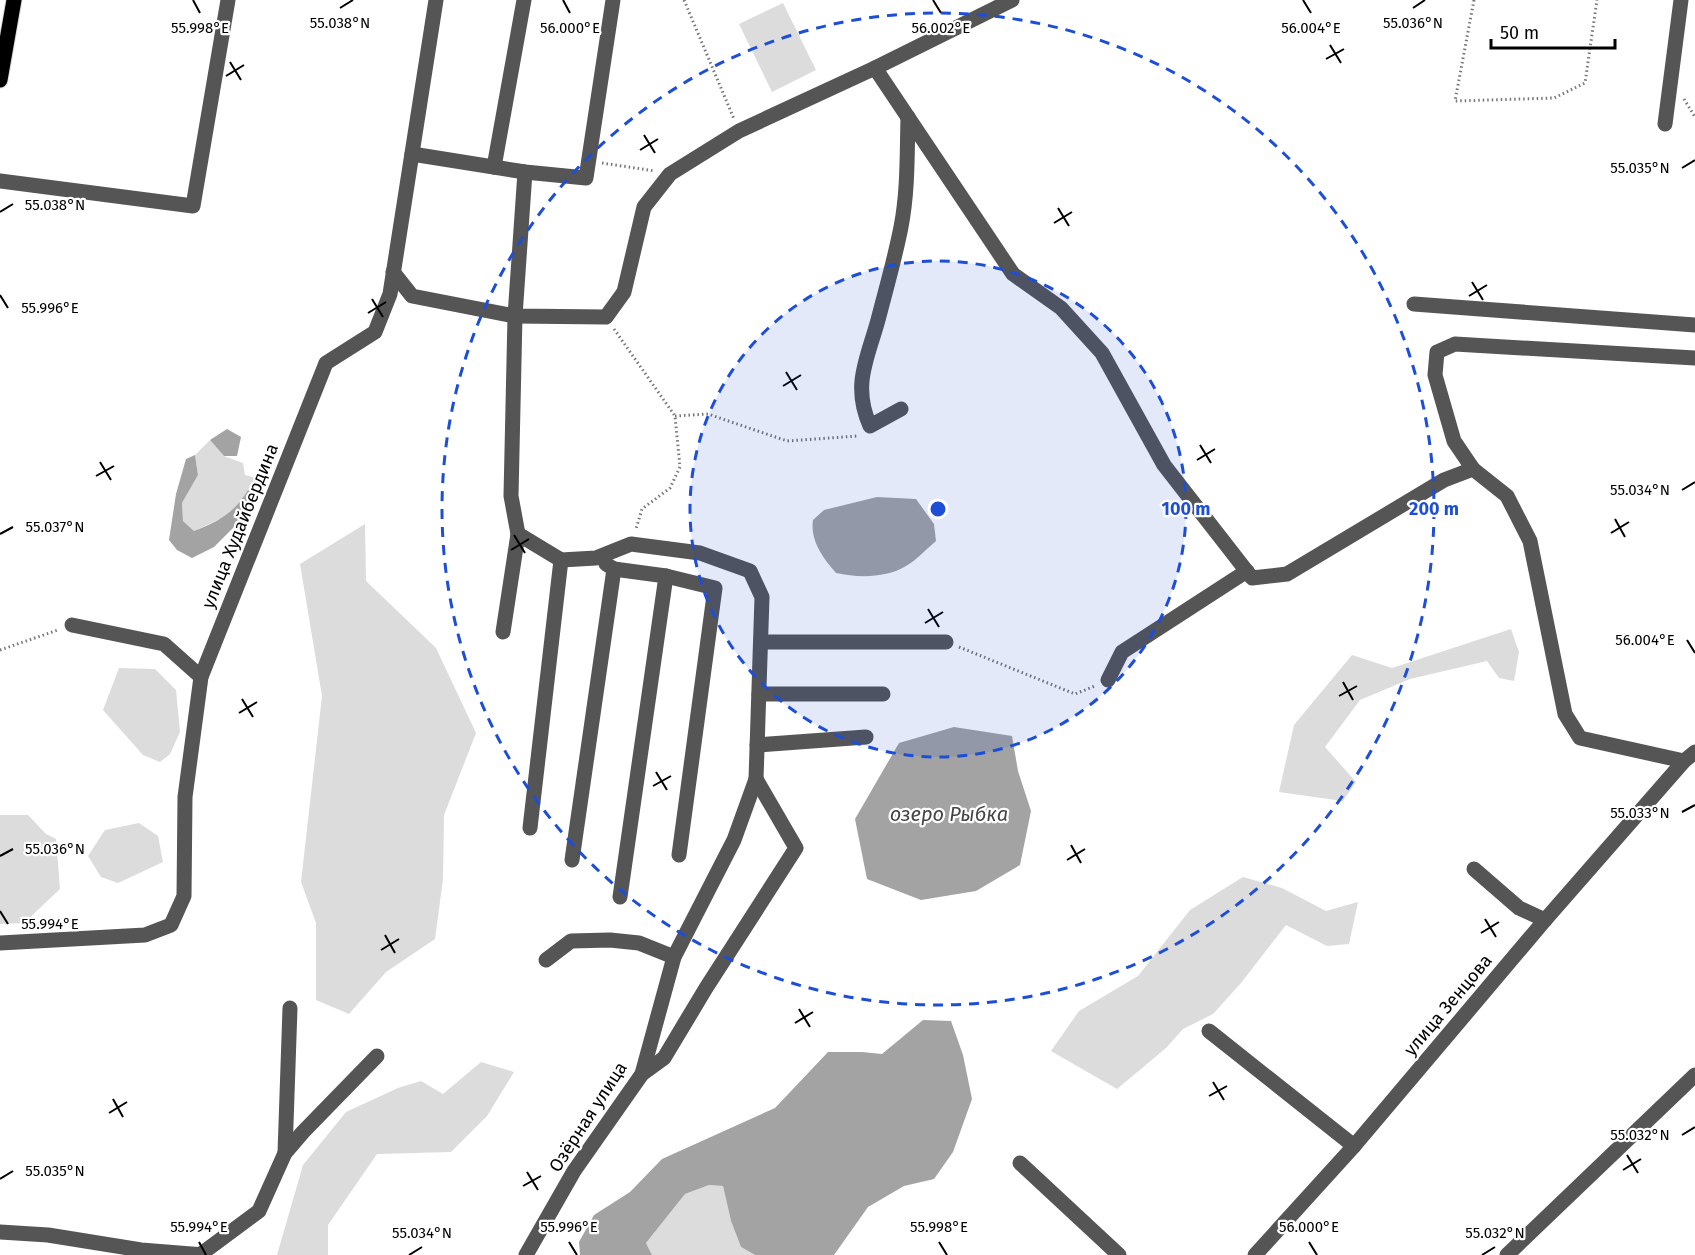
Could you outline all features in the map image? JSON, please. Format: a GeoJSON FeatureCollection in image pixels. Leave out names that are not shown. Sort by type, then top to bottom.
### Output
{"type":"FeatureCollection","features":[{"type":"Feature","properties":{"kind":"main road"},"geometry":{"type":"LineString","coordinates":[[0,80],[14,0]]}},
{"type":"Feature","properties":{"kind":"street"},"geometry":{"type":"LineString","coordinates":[[0,181],[193,206],[228,0]]}},
{"type":"Feature","properties":{"kind":"street","name":"улица Худайбердина"},"geometry":{"type":"LineString","coordinates":[[0,943],[145,935],[171,925],[184,896],[185,797],[201,677],[326,363],[375,332],[390,294],[436,0]]}},
{"type":"Feature","properties":{"kind":"street"},"geometry":{"type":"LineString","coordinates":[[494,167],[524,0]]}},
{"type":"Feature","properties":{"kind":"street"},"geometry":{"type":"LineString","coordinates":[[412,154],[525,172],[586,178],[613,0]]}},
{"type":"Feature","properties":{"kind":"street"},"geometry":{"type":"LineString","coordinates":[[393,272],[412,296],[515,316],[606,318],[624,292],[644,207],[670,174],[739,131],[875,68],[1012,0]]}},
{"type":"Feature","properties":{"kind":"street"},"geometry":{"type":"LineString","coordinates":[[1665,124],[1681,0]]}},
{"type":"Feature","properties":{"kind":"street"},"geometry":{"type":"LineString","coordinates":[[875,68],[1013,274],[1061,308],[1102,352],[1164,465],[1252,578],[1287,574],[1444,480],[1473,469]]}},
{"type":"Feature","properties":{"kind":"street"},"geometry":{"type":"LineString","coordinates":[[901,409],[870,426],[862,407],[863,366],[877,322],[901,227],[907,181],[908,117]]}},
{"type":"Feature","properties":{"kind":"street"},"geometry":{"type":"LineString","coordinates":[[503,632],[518,534],[511,496],[515,316],[525,172]]}},
{"type":"Feature","properties":{"kind":"street"},"geometry":{"type":"LineString","coordinates":[[1414,304],[1695,325]]}},
{"type":"Feature","properties":{"kind":"street"},"geometry":{"type":"LineString","coordinates":[[1689,757],[1580,738],[1565,714],[1530,541],[1507,496],[1473,469],[1454,441],[1435,375],[1437,352],[1455,344],[1695,358]]}},
{"type":"Feature","properties":{"kind":"street"},"geometry":{"type":"LineString","coordinates":[[518,534],[561,560],[596,558],[631,544],[700,554],[750,571],[762,597],[756,779],[796,848],[712,978],[664,1058],[642,1074]]}},
{"type":"Feature","properties":{"kind":"street"},"geometry":{"type":"LineString","coordinates":[[596,558],[614,569],[666,576],[715,588],[679,855]]}},
{"type":"Feature","properties":{"kind":"street"},"geometry":{"type":"LineString","coordinates":[[530,828],[561,560]]}},
{"type":"Feature","properties":{"kind":"street"},"geometry":{"type":"LineString","coordinates":[[572,860],[614,569]]}},
{"type":"Feature","properties":{"kind":"street"},"geometry":{"type":"LineString","coordinates":[[1108,680],[1122,652],[1246,571]]}},
{"type":"Feature","properties":{"kind":"street"},"geometry":{"type":"LineString","coordinates":[[620,897],[666,576]]}},
{"type":"Feature","properties":{"kind":"street"},"geometry":{"type":"LineString","coordinates":[[72,625],[164,644],[201,677]]}},
{"type":"Feature","properties":{"kind":"street"},"geometry":{"type":"LineString","coordinates":[[761,642],[946,642]]}},
{"type":"Feature","properties":{"kind":"street"},"geometry":{"type":"LineString","coordinates":[[759,694],[883,694]]}},
{"type":"Feature","properties":{"kind":"street"},"geometry":{"type":"LineString","coordinates":[[757,745],[866,737]]}},
{"type":"Feature","properties":{"kind":"street","name":"улица Зенцова"},"geometry":{"type":"LineString","coordinates":[[1255,1255],[1354,1146],[1545,920],[1689,757]]}},
{"type":"Feature","properties":{"kind":"street","name":"Озёрная улица"},"geometry":{"type":"LineString","coordinates":[[526,1255],[574,1171],[642,1074],[674,957],[734,840],[756,779]]}},
{"type":"Feature","properties":{"kind":"street"},"geometry":{"type":"LineString","coordinates":[[1474,869],[1519,908],[1545,920]]}},
{"type":"Feature","properties":{"kind":"street"},"geometry":{"type":"LineString","coordinates":[[546,960],[571,941],[610,940],[639,943],[674,957]]}},
{"type":"Feature","properties":{"kind":"street"},"geometry":{"type":"LineString","coordinates":[[285,1153],[290,1008]]}},
{"type":"Feature","properties":{"kind":"street"},"geometry":{"type":"LineString","coordinates":[[1209,1030],[1354,1146]]}},
{"type":"Feature","properties":{"kind":"street"},"geometry":{"type":"LineString","coordinates":[[0,1232],[48,1235],[141,1250],[202,1255],[259,1211],[285,1153],[377,1056]]}},
{"type":"Feature","properties":{"kind":"street"},"geometry":{"type":"LineString","coordinates":[[1507,1255],[1695,1075]]}},
{"type":"Feature","properties":{"kind":"street"},"geometry":{"type":"LineString","coordinates":[[1020,1163],[1119,1255]]}},
{"type":"Feature","properties":{"kind":"path"},"geometry":{"type":"LineString","coordinates":[[684,0],[739,131]]}},
{"type":"Feature","properties":{"kind":"path"},"geometry":{"type":"LineString","coordinates":[[1474,0],[1455,101],[1554,98],[1585,83],[1597,0]]}},
{"type":"Feature","properties":{"kind":"path"},"geometry":{"type":"LineString","coordinates":[[588,160],[670,174]]}},
{"type":"Feature","properties":{"kind":"path"},"geometry":{"type":"LineString","coordinates":[[606,318],[675,416],[680,467],[670,488],[642,509],[631,544]]}},
{"type":"Feature","properties":{"kind":"path"},"geometry":{"type":"LineString","coordinates":[[675,416],[708,414],[787,441],[866,435]]}},
{"type":"Feature","properties":{"kind":"path"},"geometry":{"type":"LineString","coordinates":[[0,650],[72,625]]}},
{"type":"Feature","properties":{"kind":"path"},"geometry":{"type":"LineString","coordinates":[[946,642],[1075,694],[1108,680]]}},
{"type":"Feature","properties":{"kind":"shaded area"},"geometry":{"type":"Polygon","coordinates":[[[783,3],[816,70],[772,92],[739,24],[783,3]]]}},
{"type":"Feature","properties":{"kind":"shaded area"},"geometry":{"type":"Polygon","coordinates":[[[210,440],[224,456],[243,463],[245,475],[264,480],[263,490],[253,494],[248,490],[231,511],[194,531],[183,521],[182,503],[198,475],[195,455],[210,440]]]}},
{"type":"Feature","properties":{"kind":"shaded area"},"geometry":{"type":"Polygon","coordinates":[[[365,524],[366,581],[436,648],[476,733],[444,815],[443,879],[435,939],[386,972],[349,1014],[316,1000],[316,923],[301,882],[322,696],[300,564],[365,524]]]}},
{"type":"Feature","properties":{"kind":"shaded area"},"geometry":{"type":"Polygon","coordinates":[[[1511,629],[1519,652],[1514,681],[1499,678],[1487,661],[1410,679],[1360,700],[1325,747],[1356,782],[1343,801],[1279,792],[1294,725],[1352,655],[1392,668],[1511,629]]]}},
{"type":"Feature","properties":{"kind":"shaded area"},"geometry":{"type":"Polygon","coordinates":[[[119,668],[155,669],[176,690],[180,732],[170,754],[160,762],[143,755],[103,710],[119,668]]]}},
{"type":"Feature","properties":{"kind":"shaded area"},"geometry":{"type":"Polygon","coordinates":[[[0,815],[28,815],[46,834],[56,839],[60,889],[24,923],[0,924],[0,815]]]}},
{"type":"Feature","properties":{"kind":"shaded area"},"geometry":{"type":"Polygon","coordinates":[[[139,823],[158,836],[163,862],[118,883],[101,877],[88,856],[105,830],[139,823]]]}},
{"type":"Feature","properties":{"kind":"shaded area"},"geometry":{"type":"Polygon","coordinates":[[[1243,877],[1282,888],[1326,911],[1358,902],[1349,944],[1327,946],[1286,925],[1241,983],[1213,1014],[1183,1029],[1166,1048],[1117,1089],[1051,1051],[1079,1011],[1138,976],[1190,910],[1243,877]]]}},
{"type":"Feature","properties":{"kind":"shaded area"},"geometry":{"type":"Polygon","coordinates":[[[481,1062],[514,1072],[487,1116],[451,1152],[377,1154],[328,1225],[328,1255],[277,1255],[303,1165],[346,1112],[398,1088],[421,1081],[443,1094],[481,1062]]]}},
{"type":"Feature","properties":{"kind":"shaded area"},"geometry":{"type":"Polygon","coordinates":[[[709,1185],[723,1186],[731,1221],[741,1247],[755,1255],[652,1255],[646,1243],[685,1194],[709,1185]]]}},
{"type":"Feature","properties":{"kind":"water"},"geometry":{"type":"Polygon","coordinates":[[[227,429],[241,437],[237,456],[224,456],[210,440],[227,429]]]}},
{"type":"Feature","properties":{"kind":"water"},"geometry":{"type":"Polygon","coordinates":[[[195,455],[198,475],[182,503],[183,521],[194,531],[225,516],[248,490],[253,494],[241,520],[214,547],[192,558],[177,550],[169,540],[176,494],[186,459],[195,455]]]}},
{"type":"Feature","properties":{"kind":"water"},"geometry":{"type":"Polygon","coordinates":[[[877,497],[916,499],[934,524],[936,541],[910,564],[890,573],[854,576],[836,573],[822,555],[816,542],[813,535],[813,520],[824,510],[877,497]]]}},
{"type":"Feature","properties":{"kind":"water","name":"озеро Рыбка"},"geometry":{"type":"Polygon","coordinates":[[[954,727],[1012,736],[1018,771],[1031,811],[1020,865],[976,891],[921,900],[867,879],[855,819],[899,743],[954,727]]]}},
{"type":"Feature","properties":{"kind":"water"},"geometry":{"type":"Polygon","coordinates":[[[923,1020],[951,1021],[963,1055],[972,1099],[953,1152],[934,1179],[904,1186],[868,1207],[834,1255],[755,1255],[741,1247],[731,1221],[723,1186],[709,1185],[685,1194],[646,1243],[652,1255],[580,1255],[579,1242],[594,1215],[630,1192],[662,1159],[775,1108],[828,1052],[882,1054],[923,1020]]]}}]}
